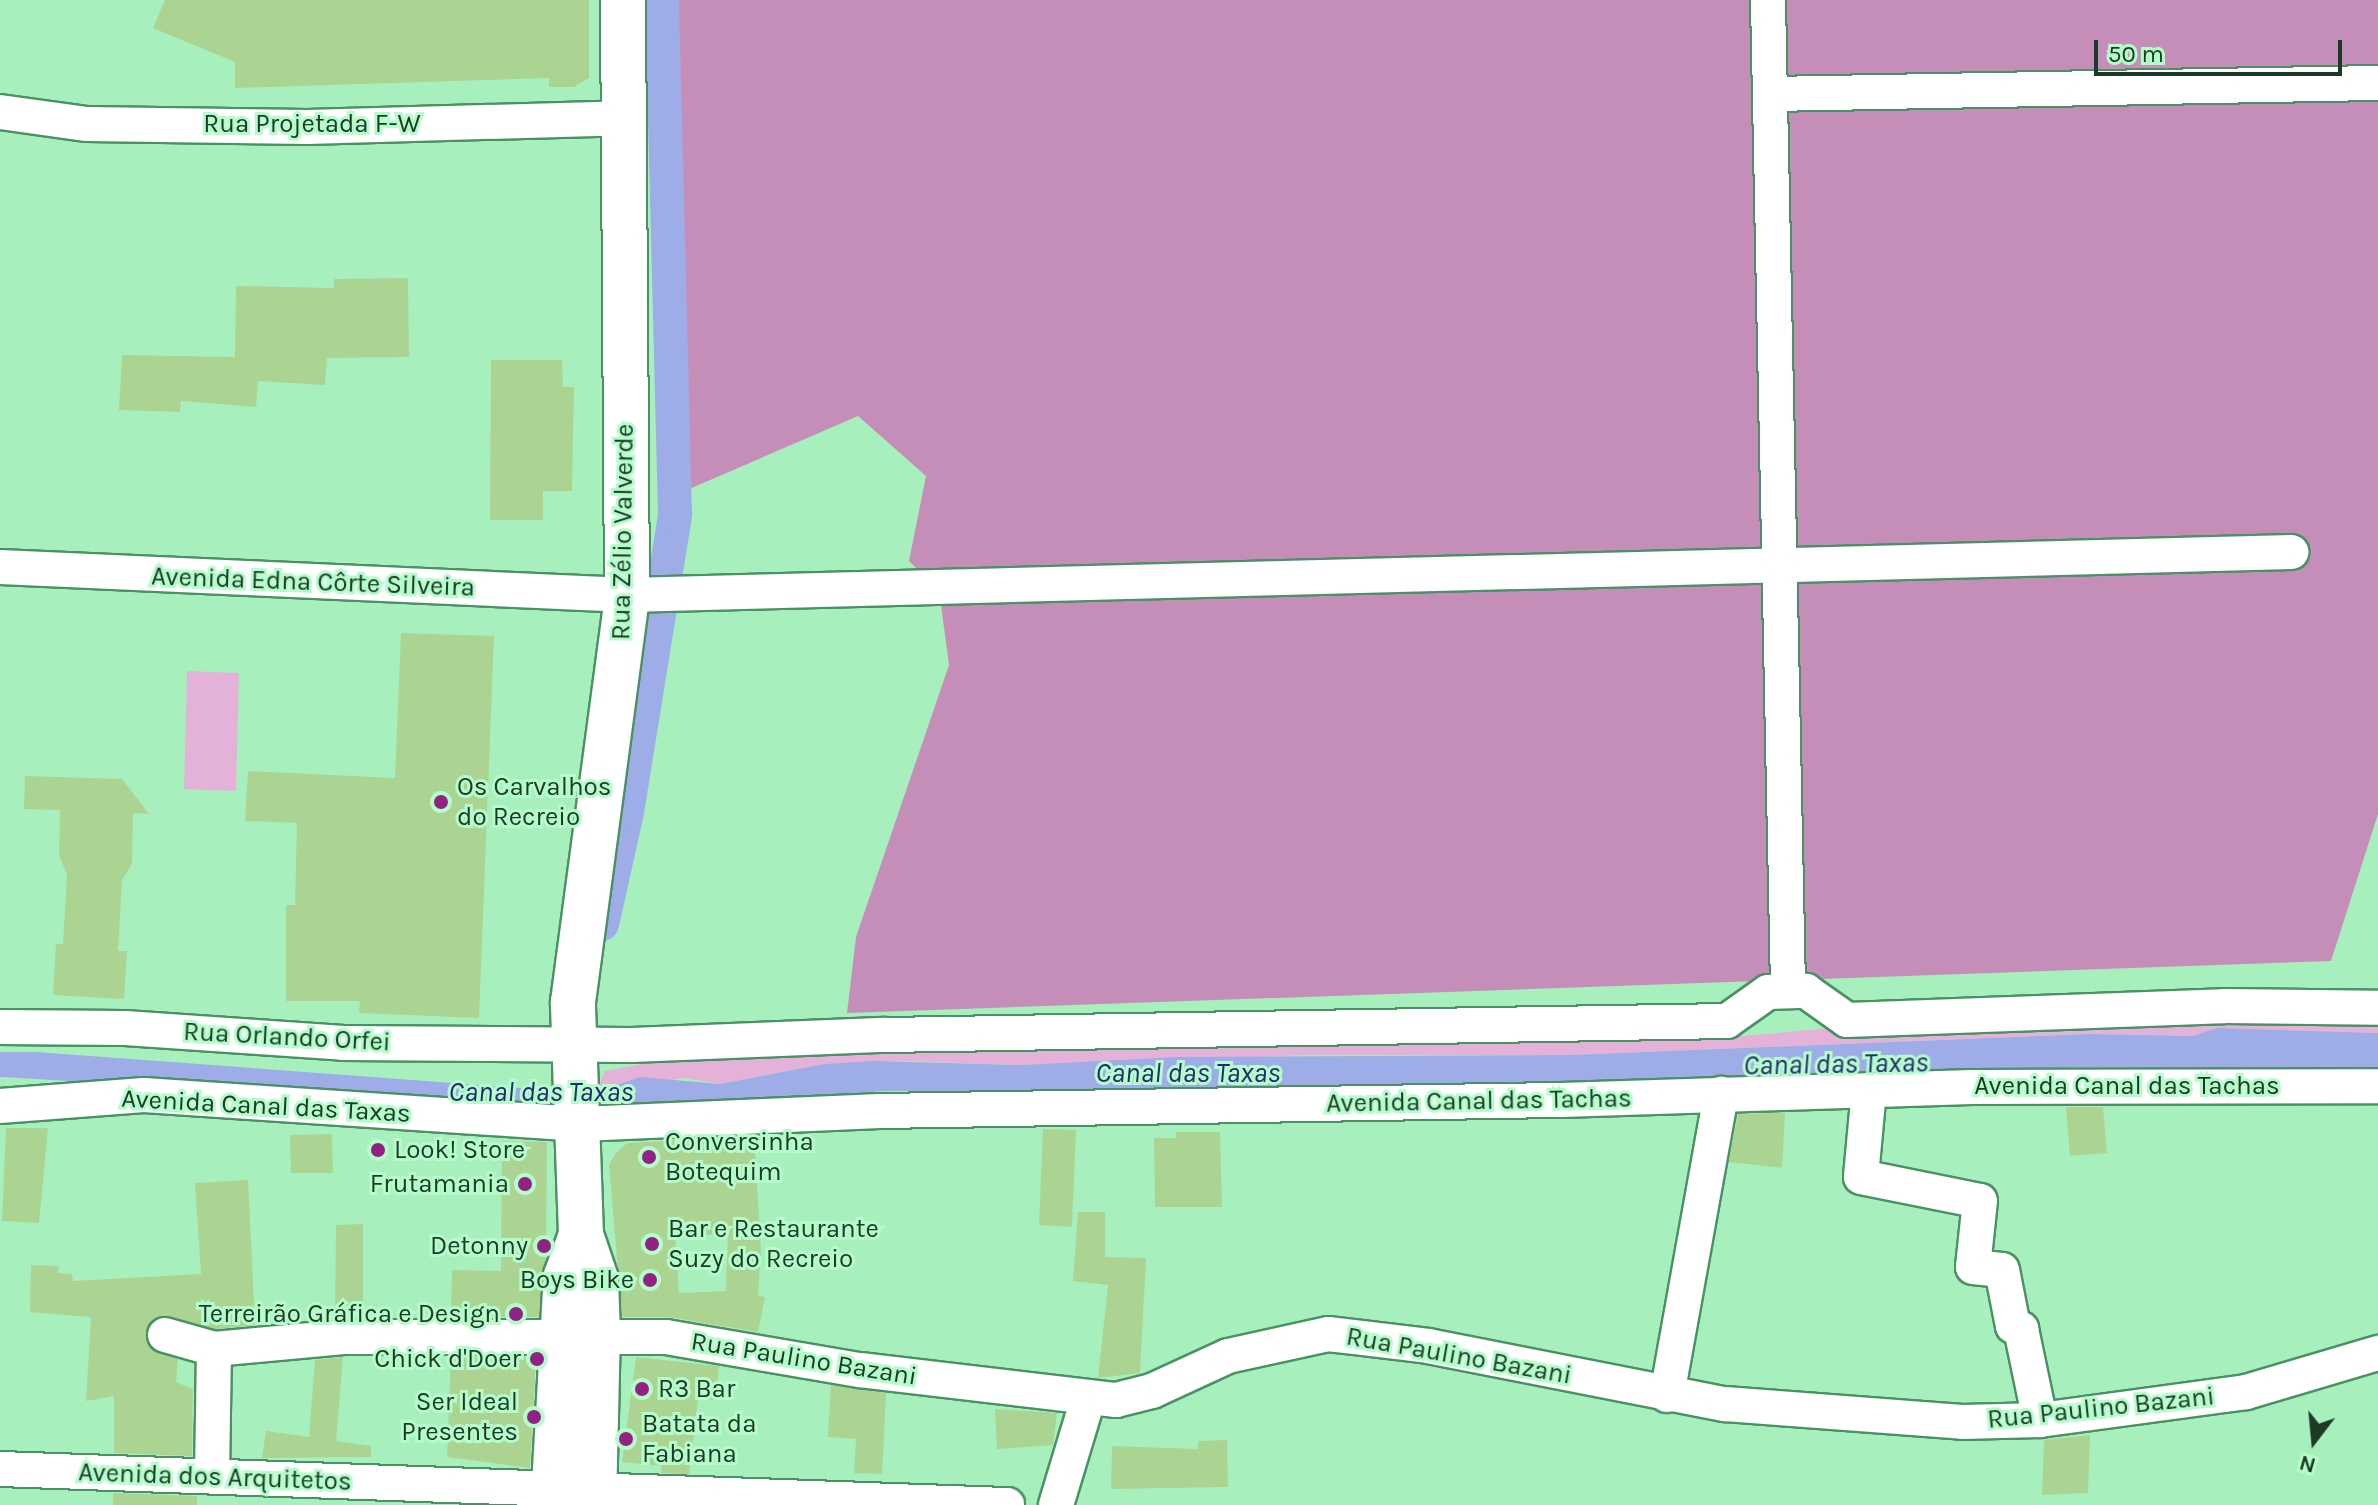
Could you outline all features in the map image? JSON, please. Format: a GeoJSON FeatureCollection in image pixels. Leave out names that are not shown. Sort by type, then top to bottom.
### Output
{"type":"FeatureCollection","features":[{"type":"Feature","properties":{"kind":"street","name":"Rua Zélio Valverde"},"geometry":{"type":"LineString","coordinates":[[580,1334],[566,1276],[581,1235],[580,1119],[575,1051],[576,965],[627,595],[623,0]]}},
{"type":"Feature","properties":{"kind":"street"},"geometry":{"type":"LineString","coordinates":[[1768,0],[1788,991],[1806,991],[1847,1020],[2225,1006],[2378,1008]]}},
{"type":"Feature","properties":{"kind":"street"},"geometry":{"type":"LineString","coordinates":[[1770,94],[2378,83]]}},
{"type":"Feature","properties":{"kind":"street","name":"Rua Projetada F-W"},"geometry":{"type":"LineString","coordinates":[[0,112],[87,124],[307,127],[624,118]]}},
{"type":"Feature","properties":{"kind":"street","name":"Avenida Edna Côrte Silveira"},"geometry":{"type":"LineString","coordinates":[[0,567],[627,595],[2291,552]]}},
{"type":"Feature","properties":{"kind":"street","name":"Rua Orlando Orfei"},"geometry":{"type":"LineString","coordinates":[[0,1027],[125,1028],[343,1043],[575,1051],[1727,1021],[1768,992],[1788,991]]}},
{"type":"Feature","properties":{"kind":"street","name":"Avenida Canal das Tachas"},"geometry":{"type":"LineString","coordinates":[[580,1119],[1869,1090],[2378,1086]]}},
{"type":"Feature","properties":{"kind":"street"},"geometry":{"type":"LineString","coordinates":[[1869,1090],[1861,1177],[1980,1201],[1973,1267],[2002,1270],[2013,1326],[2021,1329],[2040,1420]]}},
{"type":"Feature","properties":{"kind":"street"},"geometry":{"type":"LineString","coordinates":[[1667,1395],[1721,1094]]}},
{"type":"Feature","properties":{"kind":"street","name":"Avenida Canal das Taxas"},"geometry":{"type":"LineString","coordinates":[[0,1106],[144,1095],[580,1119]]}},
{"type":"Feature","properties":{"kind":"street"},"geometry":{"type":"LineString","coordinates":[[574,1498],[580,1334]]}},
{"type":"Feature","properties":{"kind":"street","name":"Rua Paulino Bazani"},"geometry":{"type":"LineString","coordinates":[[165,1335],[214,1349],[343,1337],[580,1334],[702,1341],[860,1370],[1088,1399],[1134,1398],[1228,1356],[1328,1334],[1428,1346],[1667,1395],[1885,1420],[2040,1420],[2246,1392],[2378,1353]]}},
{"type":"Feature","properties":{"kind":"street"},"geometry":{"type":"LineString","coordinates":[[212,1476],[214,1349]]}},
{"type":"Feature","properties":{"kind":"street"},"geometry":{"type":"LineString","coordinates":[[1056,1505],[1088,1399]]}},
{"type":"Feature","properties":{"kind":"street","name":"Avenida dos Arquitetos"},"geometry":{"type":"LineString","coordinates":[[0,1469],[212,1476],[574,1498],[1007,1505]]}},
{"type":"Feature","properties":{"kind":"shaded area"},"geometry":{"type":"Polygon","coordinates":[[[674,0],[2378,0],[2378,814],[2331,961],[847,1013],[856,937],[949,665],[939,590],[909,561],[926,476],[858,416],[687,490],[674,0]]]}},
{"type":"Feature","properties":{"kind":"shaded area"},"geometry":{"type":"Polygon","coordinates":[[[187,671],[239,673],[236,791],[184,789],[187,671]]]}},
{"type":"Feature","properties":{"kind":"shaded area"},"geometry":{"type":"Polygon","coordinates":[[[2378,1021],[2378,1033],[2217,1028],[2193,1036],[2089,1034],[1572,1055],[1306,1055],[1021,1065],[907,1061],[824,1064],[720,1084],[684,1078],[603,1090],[599,1085],[605,1071],[643,1064],[892,1049],[1157,1042],[1217,1049],[1280,1041],[1389,1046],[1588,1034],[1733,1037],[1831,1028],[2378,1021]]]}},
{"type":"Feature","properties":{"kind":"water","name":"Canal das Taxas"},"geometry":{"type":"Polygon","coordinates":[[[2217,1028],[2378,1033],[2378,1070],[2077,1067],[1330,1091],[885,1091],[643,1106],[627,1113],[0,1077],[0,1052],[36,1052],[520,1088],[603,1090],[640,1077],[720,1084],[824,1064],[875,1061],[1021,1065],[1179,1057],[1572,1055],[2089,1034],[2193,1036],[2217,1028]]]}},
{"type":"Feature","properties":{"kind":"building"},"geometry":{"type":"Polygon","coordinates":[[[165,0],[589,0],[589,78],[574,87],[549,87],[549,78],[235,88],[235,62],[153,28],[165,0]]]}},
{"type":"Feature","properties":{"kind":"building"},"geometry":{"type":"Polygon","coordinates":[[[408,278],[409,357],[327,358],[325,385],[258,381],[256,407],[181,401],[180,412],[119,410],[122,355],[235,357],[236,286],[334,288],[334,279],[408,278]]]}},
{"type":"Feature","properties":{"kind":"building"},"geometry":{"type":"Polygon","coordinates":[[[491,360],[562,360],[563,387],[574,387],[572,491],[543,491],[543,520],[490,520],[491,360]]]}},
{"type":"Feature","properties":{"kind":"building"},"geometry":{"type":"Polygon","coordinates":[[[401,633],[494,636],[479,1018],[359,1013],[360,1001],[286,1001],[286,905],[295,905],[297,823],[245,821],[248,771],[395,778],[401,633]]]}},
{"type":"Feature","properties":{"kind":"building"},"geometry":{"type":"Polygon","coordinates":[[[25,776],[122,779],[149,814],[133,813],[132,864],[122,880],[118,951],[127,951],[124,999],[53,995],[56,944],[63,944],[67,875],[59,855],[60,810],[24,809],[25,776]]]}},
{"type":"Feature","properties":{"kind":"building"},"geometry":{"type":"Polygon","coordinates":[[[2066,1107],[2103,1107],[2107,1153],[2070,1156],[2066,1107]]]}},
{"type":"Feature","properties":{"kind":"building"},"geometry":{"type":"Polygon","coordinates":[[[1785,1113],[1782,1168],[1729,1162],[1738,1114],[1785,1113]]]}},
{"type":"Feature","properties":{"kind":"building"},"geometry":{"type":"Polygon","coordinates":[[[6,1128],[48,1128],[39,1223],[2,1221],[6,1128]]]}},
{"type":"Feature","properties":{"kind":"building"},"geometry":{"type":"Polygon","coordinates":[[[1043,1129],[1076,1130],[1072,1227],[1039,1225],[1043,1129]]]}},
{"type":"Feature","properties":{"kind":"building"},"geometry":{"type":"Polygon","coordinates":[[[1176,1132],[1220,1132],[1222,1207],[1155,1207],[1154,1138],[1176,1138],[1176,1132]]]}},
{"type":"Feature","properties":{"kind":"building"},"geometry":{"type":"Polygon","coordinates":[[[332,1134],[333,1173],[291,1173],[290,1135],[332,1134]]]}},
{"type":"Feature","properties":{"kind":"building"},"geometry":{"type":"Polygon","coordinates":[[[754,1136],[761,1251],[758,1296],[765,1297],[758,1332],[669,1317],[622,1317],[609,1165],[627,1143],[754,1136]],[[728,1234],[675,1236],[679,1293],[726,1291],[728,1234]]]}},
{"type":"Feature","properties":{"kind":"building"},"geometry":{"type":"Polygon","coordinates":[[[502,1141],[547,1142],[546,1257],[539,1317],[451,1317],[452,1270],[501,1271],[502,1141]]]}},
{"type":"Feature","properties":{"kind":"building"},"geometry":{"type":"Polygon","coordinates":[[[248,1180],[255,1325],[216,1329],[161,1316],[146,1330],[151,1349],[178,1359],[176,1382],[193,1389],[192,1456],[114,1453],[114,1396],[86,1401],[91,1317],[30,1312],[31,1265],[59,1266],[58,1273],[72,1274],[73,1281],[201,1274],[195,1183],[248,1180]]]}},
{"type":"Feature","properties":{"kind":"building"},"geometry":{"type":"Polygon","coordinates":[[[1078,1212],[1105,1212],[1105,1257],[1146,1258],[1140,1373],[1098,1378],[1108,1285],[1073,1281],[1078,1212]]]}},
{"type":"Feature","properties":{"kind":"building"},"geometry":{"type":"Polygon","coordinates":[[[363,1224],[363,1317],[335,1318],[336,1225],[363,1224]]]}},
{"type":"Feature","properties":{"kind":"building"},"geometry":{"type":"Polygon","coordinates":[[[343,1357],[336,1441],[371,1446],[371,1457],[262,1458],[266,1431],[309,1437],[315,1360],[343,1357]]]}},
{"type":"Feature","properties":{"kind":"building"},"geometry":{"type":"Polygon","coordinates":[[[451,1357],[536,1357],[530,1468],[447,1457],[451,1357]]]}},
{"type":"Feature","properties":{"kind":"building"},"geometry":{"type":"Polygon","coordinates":[[[636,1357],[719,1366],[716,1400],[698,1399],[689,1474],[661,1473],[662,1466],[622,1462],[636,1357]]]}},
{"type":"Feature","properties":{"kind":"building"},"geometry":{"type":"Polygon","coordinates":[[[831,1385],[886,1393],[882,1474],[854,1473],[856,1439],[828,1437],[831,1385]]]}},
{"type":"Feature","properties":{"kind":"building"},"geometry":{"type":"Polygon","coordinates":[[[995,1409],[1057,1413],[1053,1445],[997,1449],[995,1409]]]}},
{"type":"Feature","properties":{"kind":"building"},"geometry":{"type":"Polygon","coordinates":[[[2090,1435],[2088,1493],[2042,1495],[2044,1440],[2090,1435]]]}},
{"type":"Feature","properties":{"kind":"building"},"geometry":{"type":"Polygon","coordinates":[[[1227,1440],[1228,1487],[1111,1489],[1112,1446],[1198,1449],[1198,1441],[1227,1440]]]}},
{"type":"Feature","properties":{"kind":"building"},"geometry":{"type":"Polygon","coordinates":[[[113,1493],[197,1496],[197,1505],[113,1505],[113,1493]]]}},
{"type":"Feature","properties":{"kind":"waterway"},"geometry":{"type":"LineString","coordinates":[[602,924],[627,812],[675,514],[662,0]]}},
{"type":"Feature","properties":{"kind":"place","name":"Os Carvalhos do Recreio"},"geometry":{"type":"Point","coordinates":[441,802]}},
{"type":"Feature","properties":{"kind":"place","name":"Look! Store"},"geometry":{"type":"Point","coordinates":[378,1150]}},
{"type":"Feature","properties":{"kind":"place","name":"Conversinha Botequim"},"geometry":{"type":"Point","coordinates":[649,1157]}},
{"type":"Feature","properties":{"kind":"place","name":"Frutamania"},"geometry":{"type":"Point","coordinates":[525,1184]}},
{"type":"Feature","properties":{"kind":"place","name":"Bar e Restaurante Suzy do Recreio"},"geometry":{"type":"Point","coordinates":[652,1244]}},
{"type":"Feature","properties":{"kind":"place","name":"Detonny"},"geometry":{"type":"Point","coordinates":[544,1246]}},
{"type":"Feature","properties":{"kind":"place","name":"Boys Bike"},"geometry":{"type":"Point","coordinates":[650,1280]}},
{"type":"Feature","properties":{"kind":"place","name":"Terreirão Gráfica e Design"},"geometry":{"type":"Point","coordinates":[516,1314]}},
{"type":"Feature","properties":{"kind":"place","name":"Chick d'Doer"},"geometry":{"type":"Point","coordinates":[537,1359]}},
{"type":"Feature","properties":{"kind":"place","name":"R3 Bar"},"geometry":{"type":"Point","coordinates":[642,1389]}},
{"type":"Feature","properties":{"kind":"place","name":"Ser Ideal Presentes"},"geometry":{"type":"Point","coordinates":[534,1417]}},
{"type":"Feature","properties":{"kind":"place","name":"Batata da Fabiana"},"geometry":{"type":"Point","coordinates":[626,1439]}}]}
